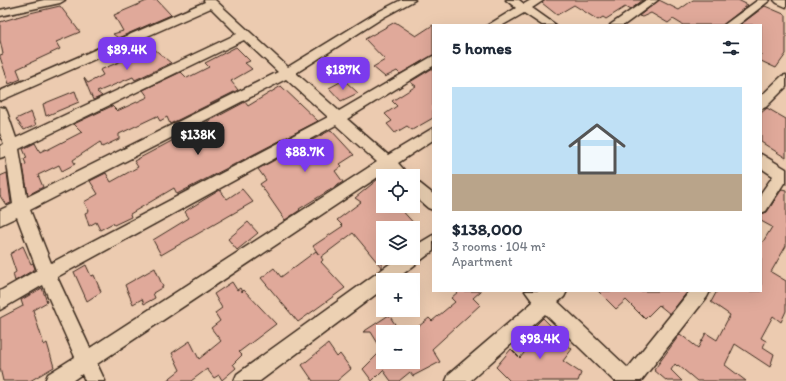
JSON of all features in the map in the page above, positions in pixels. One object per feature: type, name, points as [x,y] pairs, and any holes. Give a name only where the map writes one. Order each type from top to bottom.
[{"type":"main road","points":[[782,0],[786,2]]},
{"type":"street","points":[[0,13],[13,5],[60,0]]},
{"type":"street","points":[[0,218],[287,73],[380,15],[410,0]]},
{"type":"street","points":[[511,0],[548,24]]},
{"type":"street","points":[[496,24],[539,0]]},
{"type":"street","points":[[617,24],[653,0]]},
{"type":"street","points":[[731,24],[765,0]]},
{"type":"street","points":[[0,96],[210,1],[245,35],[393,169]]},
{"type":"street","points":[[6,150],[245,35]]},
{"type":"street","points":[[0,301],[47,274],[338,118],[432,61]]},
{"type":"street","points":[[762,103],[786,79]]},
{"type":"street","points":[[0,112],[6,150],[21,207],[47,274],[85,362],[95,381]]},
{"type":"street","points":[[55,381],[432,135]]},
{"type":"street","points":[[762,161],[784,175],[762,205]]},
{"type":"street","points":[[420,192],[432,202]]},
{"type":"street","points":[[420,251],[432,243]]},
{"type":"street","points":[[244,381],[401,265]]},
{"type":"street","points":[[456,381],[546,295],[628,381],[700,292]]},
{"type":"building","points":[[149,0],[157,0],[171,15],[118,38],[113,34],[123,31],[114,15]]},
{"type":"building","points":[[545,0],[643,0],[630,10],[625,7],[606,19],[603,17],[598,20],[574,5],[557,15],[542,3]]},
{"type":"building","points":[[659,0],[679,10],[693,0],[738,0],[748,5],[724,24],[681,24],[673,19],[668,23],[651,13],[642,17],[639,16]]},
{"type":"building","points":[[60,6],[80,32],[56,42],[60,49],[17,69],[21,79],[9,84],[0,57],[0,55],[3,54],[0,40],[0,22]]},
{"type":"building","points":[[765,6],[786,15],[786,54],[776,68],[762,61],[762,24],[741,24]]},
{"type":"building","points":[[395,22],[416,36],[432,26],[432,56],[400,74],[397,71],[385,77],[373,67],[385,60],[365,39]]},
{"type":"building","points":[[236,47],[250,61],[245,63],[252,69],[231,81],[238,90],[170,124],[167,117],[160,121],[157,116],[119,134],[119,139],[102,147],[100,142],[73,160],[75,164],[62,171],[59,165],[38,175],[43,187],[28,195],[23,165],[26,164],[24,159],[27,158],[23,149],[35,143],[40,152],[46,149],[47,150],[82,132],[74,124],[112,106],[117,111],[148,97],[143,90],[181,72],[187,78],[209,67],[205,63]]},
{"type":"building","points":[[153,48],[171,63],[135,80],[133,77],[97,92],[102,96],[93,100],[84,78],[88,83],[103,75],[100,70]]},
{"type":"building","points":[[432,69],[432,119],[412,130],[407,126],[395,133],[387,124],[392,121],[385,114],[397,106],[392,101],[416,86],[410,82]]},
{"type":"building","points":[[344,80],[358,93],[341,101],[329,88]]},
{"type":"building","points":[[281,86],[318,121],[177,194],[174,188],[130,214],[131,217],[114,225],[113,223],[100,230],[96,222],[89,226],[85,213],[89,211],[84,202],[98,194],[90,181],[106,173],[111,182],[138,167],[134,161],[245,102],[248,106]]},
{"type":"building","points":[[75,91],[79,102],[46,116],[43,104]]},
{"type":"building","points":[[767,108],[786,119],[786,158],[762,143],[762,112]]},
{"type":"building","points":[[31,112],[36,125],[24,130],[16,119]]},
{"type":"building","points":[[331,130],[354,155],[340,164],[342,166],[335,171],[343,182],[299,209],[300,210],[285,220],[260,184],[266,180],[258,169]]},
{"type":"building","points":[[7,173],[11,203],[6,205],[0,196],[0,176]]},
{"type":"building","points":[[376,181],[376,213],[404,213],[412,221],[376,221],[376,261],[353,233],[321,257],[323,260],[321,262],[345,288],[298,322],[261,278],[274,268],[281,277],[316,251],[319,255],[313,246],[343,226],[337,220],[361,202],[355,198]]},
{"type":"building","points":[[242,189],[253,202],[161,255],[153,240],[189,218],[185,212],[187,210],[220,190],[227,199]]},
{"type":"building","points":[[782,189],[786,190],[786,246],[771,272],[786,281],[786,311],[781,322],[773,316],[761,338],[766,341],[763,347],[774,354],[770,367],[735,344],[725,365],[746,381],[697,381],[675,364],[671,370],[682,381],[667,381],[654,370],[680,334],[698,348],[706,333],[717,340],[730,315],[711,302],[716,292],[762,292],[762,243],[772,227],[762,222],[762,214],[767,212]]},
{"type":"building","points":[[248,222],[258,233],[237,250],[228,239]]},
{"type":"building","points":[[23,246],[31,264],[33,263],[35,269],[15,281],[13,274],[16,272],[10,254]]},
{"type":"building","points":[[86,265],[91,276],[94,275],[101,292],[87,301],[74,272]]},
{"type":"building","points":[[155,268],[163,287],[153,293],[155,298],[144,304],[142,299],[133,304],[125,285]]},
{"type":"building","points":[[232,282],[237,290],[240,288],[242,292],[244,290],[276,324],[239,352],[242,355],[233,364],[236,368],[222,380],[219,375],[214,378],[207,369],[191,381],[166,381],[180,370],[172,353],[190,341],[199,359],[221,341],[211,328],[220,321],[215,313],[222,308],[214,294]]},
{"type":"building","points":[[42,288],[47,302],[33,310],[44,345],[47,343],[54,367],[30,381],[3,381],[0,368],[0,318],[23,306],[21,300]]},
{"type":"building","points":[[458,292],[480,292],[473,298],[480,305],[432,349],[440,362],[413,376],[410,372],[399,381],[391,381],[383,370],[372,381],[363,369],[376,356],[376,369],[420,369],[420,325],[429,318],[432,321],[455,302],[451,298]]},
{"type":"building","points":[[599,292],[687,292],[670,314],[659,305],[645,319],[626,300],[616,309]]},
{"type":"building","points":[[386,317],[390,317],[395,325],[376,325],[376,340],[371,332],[363,332]]},
{"type":"building","points":[[543,318],[554,329],[551,332],[572,349],[563,361],[581,373],[578,381],[510,381],[496,367],[511,349],[520,358],[539,334],[533,328]]},
{"type":"building","points":[[328,344],[337,357],[340,354],[351,369],[337,381],[313,381],[302,365]]}]
